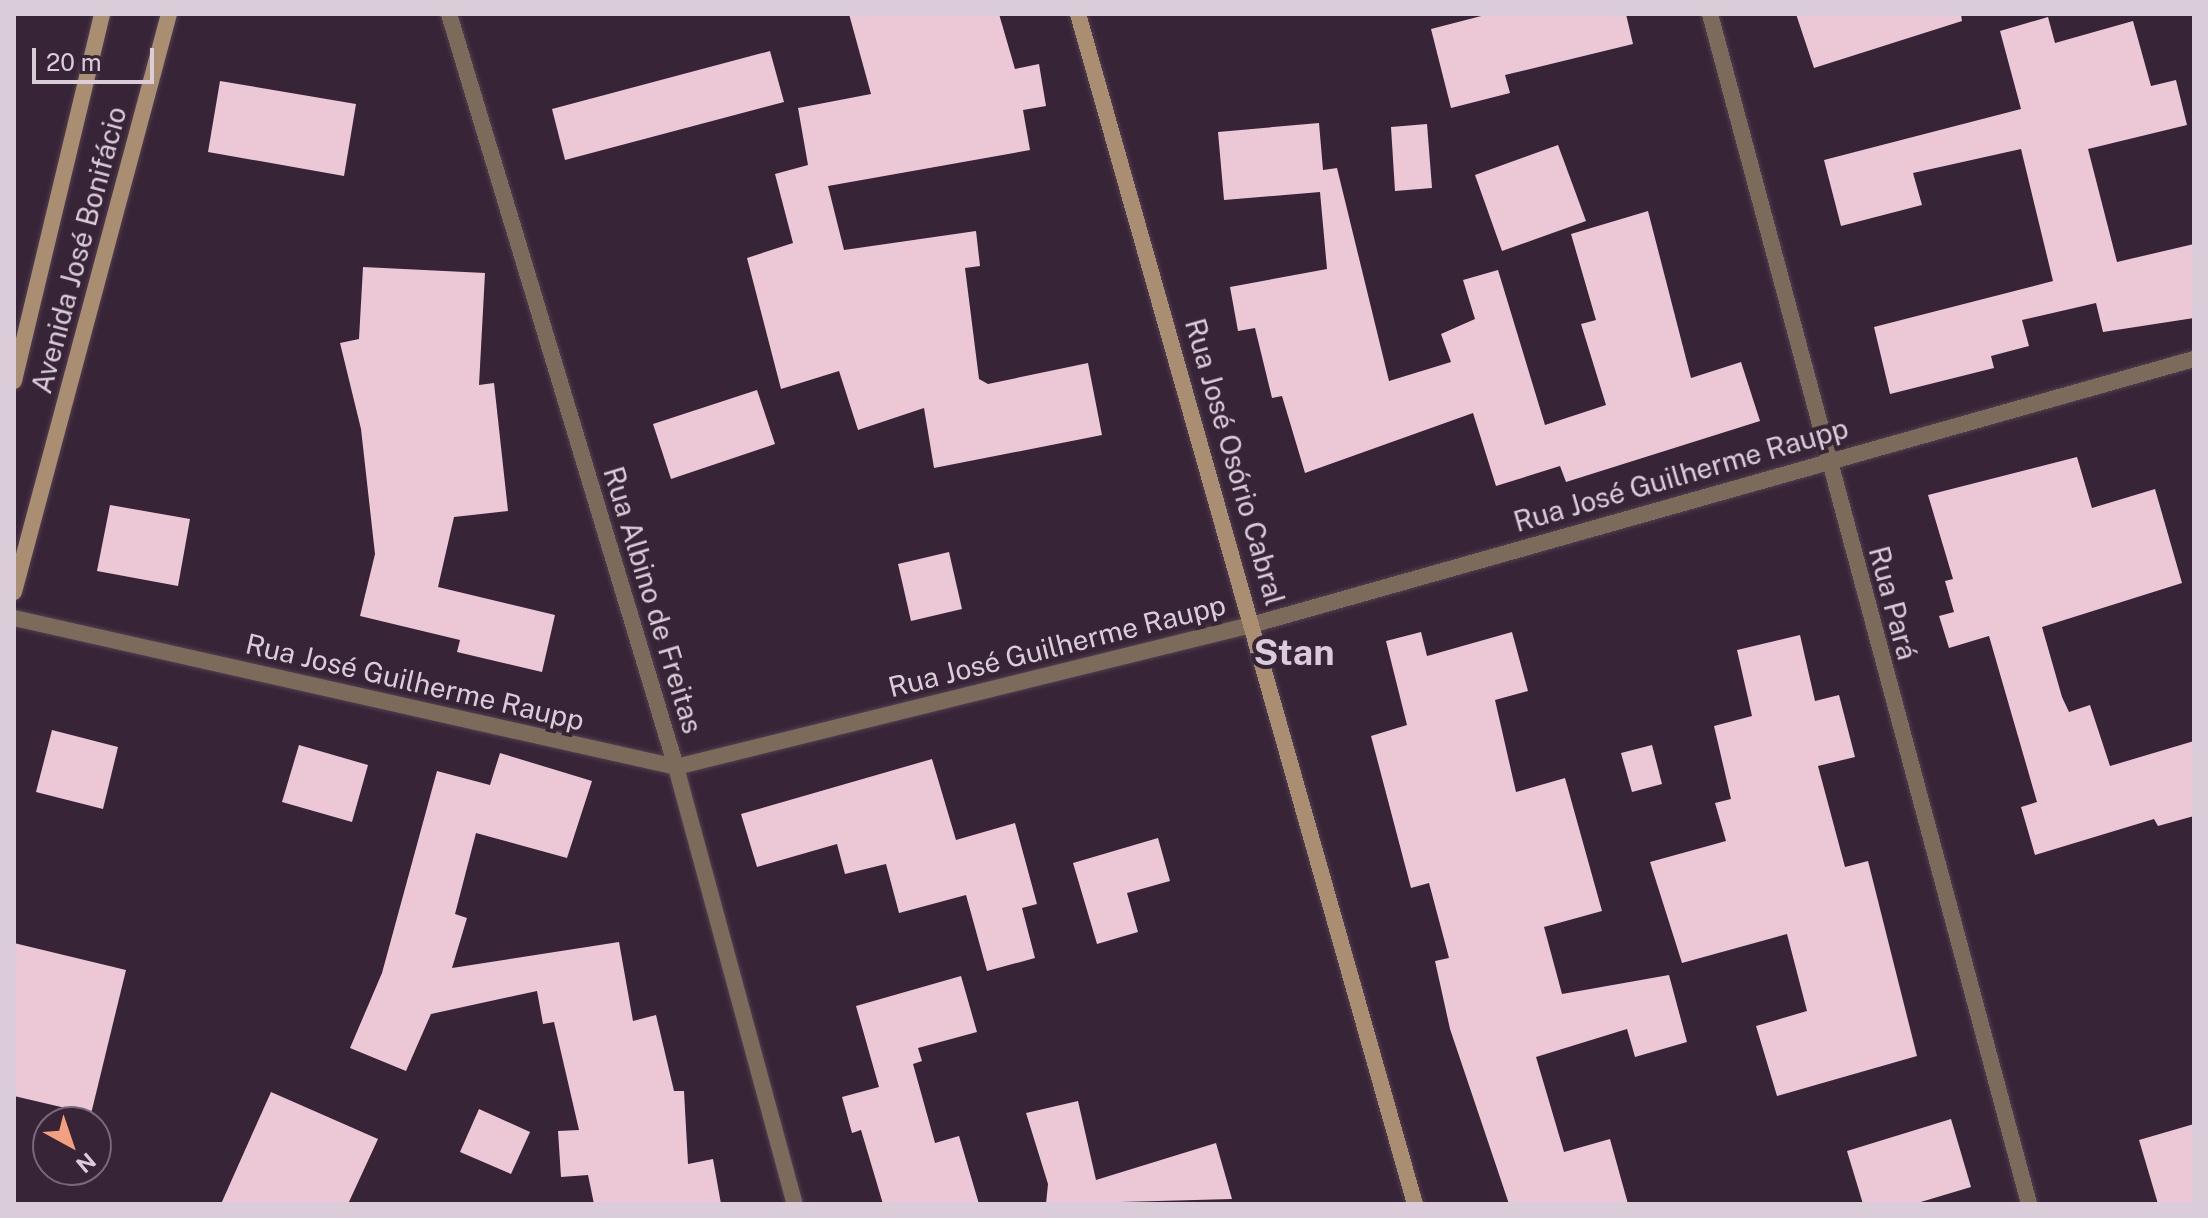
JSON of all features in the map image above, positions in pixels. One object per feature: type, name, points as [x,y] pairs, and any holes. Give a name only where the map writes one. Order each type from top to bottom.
[{"type":"street","name":"Avenida José Bonifácio","points":[[14,381],[102,14]]},
{"type":"street","name":"Avenida José Bonifácio","points":[[14,592],[169,14]]},
{"type":"street","name":"Rua Albino de Freitas","points":[[449,14],[676,767],[795,1204]]},
{"type":"street","name":"Rua José Osório Cabral","points":[[1078,14],[1255,624],[1415,1204]]},
{"type":"street","name":"Rua Pará","points":[[1710,14],[2029,1204]]},
{"type":"street","name":"Rua José Guilherme Raupp","points":[[14,618],[676,767],[1255,624],[1827,459],[2194,359]]},
{"type":"building","points":[[849,14],[999,14],[1015,69],[1039,64],[1046,106],[1023,110],[1030,150],[828,186],[844,250],[976,231],[980,266],[965,268],[979,379],[988,384],[1088,363],[1102,435],[934,468],[924,408],[858,430],[839,371],[781,389],[747,258],[793,243],[775,174],[808,165],[798,108],[871,94]]},
{"type":"building","points":[[1489,14],[1626,14],[1633,44],[1505,75],[1510,93],[1451,108],[1431,29]]},
{"type":"building","points":[[1796,14],[1961,14],[1962,21],[1814,68]]},
{"type":"building","points":[[2048,17],[2055,43],[2133,21],[2151,86],[2176,80],[2187,125],[2088,149],[2117,262],[2194,244],[2194,318],[2103,332],[2096,303],[2022,320],[2029,346],[1991,356],[1994,368],[1890,394],[1874,327],[2053,281],[2021,149],[1913,173],[1922,205],[1841,226],[1824,160],[2021,109],[2000,31]]},
{"type":"building","points":[[770,51],[784,102],[565,160],[552,109]]},
{"type":"building","points":[[220,81],[356,104],[344,176],[208,152]]},
{"type":"building","points":[[1319,123],[1323,170],[1337,168],[1389,381],[1451,362],[1441,334],[1475,319],[1463,280],[1498,270],[1545,425],[1606,405],[1581,324],[1596,320],[1571,234],[1648,211],[1691,378],[1741,362],[1760,421],[1566,482],[1560,466],[1496,486],[1473,413],[1305,473],[1282,396],[1272,398],[1255,328],[1238,331],[1230,287],[1327,269],[1320,192],[1224,200],[1218,132]]},
{"type":"building","points":[[1427,124],[1432,188],[1395,191],[1391,127]]},
{"type":"building","points":[[1558,145],[1586,221],[1502,251],[1475,175]]},
{"type":"building","points":[[363,267],[485,273],[479,385],[494,383],[508,511],[454,517],[438,587],[555,615],[542,672],[457,652],[460,640],[360,616],[375,554],[361,429],[340,343],[359,339]]},
{"type":"building","points":[[757,390],[775,444],[671,479],[653,424]]},
{"type":"building","points":[[2077,457],[2092,508],[2155,489],[2182,583],[2042,627],[2062,697],[2069,712],[2090,705],[2110,766],[2194,741],[2194,816],[2158,826],[2154,819],[2035,855],[2021,807],[2037,802],[1989,636],[1949,648],[1939,616],[1954,612],[1945,581],[1953,579],[1928,495]]},
{"type":"building","points":[[110,505],[190,519],[178,586],[97,571]]},
{"type":"building","points":[[949,552],[962,609],[911,621],[898,564]]},
{"type":"building","points":[[1421,632],[1427,656],[1512,632],[1528,691],[1495,700],[1516,792],[1565,778],[1602,911],[1544,927],[1562,994],[1669,975],[1687,1042],[1635,1057],[1627,1029],[1536,1057],[1564,1152],[1610,1139],[1628,1204],[1509,1204],[1450,1029],[1435,961],[1449,958],[1429,883],[1411,888],[1371,736],[1407,725],[1386,641]]},
{"type":"building","points":[[1800,635],[1815,701],[1839,695],[1855,757],[1818,766],[1845,867],[1868,861],[1917,1056],[1777,1096],[1756,1026],[1807,1011],[1787,934],[1682,963],[1650,862],[1726,841],[1715,803],[1731,799],[1714,726],[1752,716],[1737,650]]},
{"type":"building","points":[[52,730],[118,747],[103,809],[36,792]]},
{"type":"building","points":[[299,745],[368,765],[352,822],[282,802]]},
{"type":"building","points":[[1652,745],[1662,784],[1632,792],[1621,753]]},
{"type":"building","points":[[500,753],[592,781],[567,858],[476,833],[455,914],[467,918],[452,968],[619,942],[633,1021],[656,1015],[674,1091],[684,1091],[688,1164],[713,1159],[721,1204],[594,1204],[588,1175],[561,1177],[558,1131],[579,1130],[554,1022],[543,1024],[537,991],[431,1014],[406,1071],[350,1048],[382,973],[437,771],[490,785]]},
{"type":"building","points":[[932,759],[956,840],[1015,823],[1037,904],[1022,908],[1035,958],[987,971],[966,895],[899,913],[886,864],[845,874],[837,844],[757,867],[741,814]]},
{"type":"building","points":[[1158,838],[1170,881],[1127,893],[1138,932],[1097,944],[1073,863]]},
{"type":"building","points":[[14,943],[126,970],[93,1106],[57,1106],[14,1096]]},
{"type":"building","points":[[961,976],[977,1032],[918,1048],[922,1061],[913,1064],[935,1143],[959,1136],[979,1204],[883,1204],[861,1130],[852,1133],[842,1097],[879,1087],[856,1006]]},
{"type":"building","points":[[271,1092],[378,1139],[348,1204],[221,1204]]},
{"type":"building","points":[[1078,1101],[1096,1180],[1216,1143],[1232,1199],[1046,1204],[1048,1184],[1026,1113]]},
{"type":"building","points":[[479,1109],[530,1132],[511,1174],[460,1152]]},
{"type":"building","points":[[1951,1119],[1971,1187],[1914,1204],[1863,1204],[1847,1151]]},
{"type":"building","points":[[2194,1124],[2194,1204],[2158,1204],[2139,1140]]},
{"type":"district","name":"Stan","points":[[1294,653]]}]
